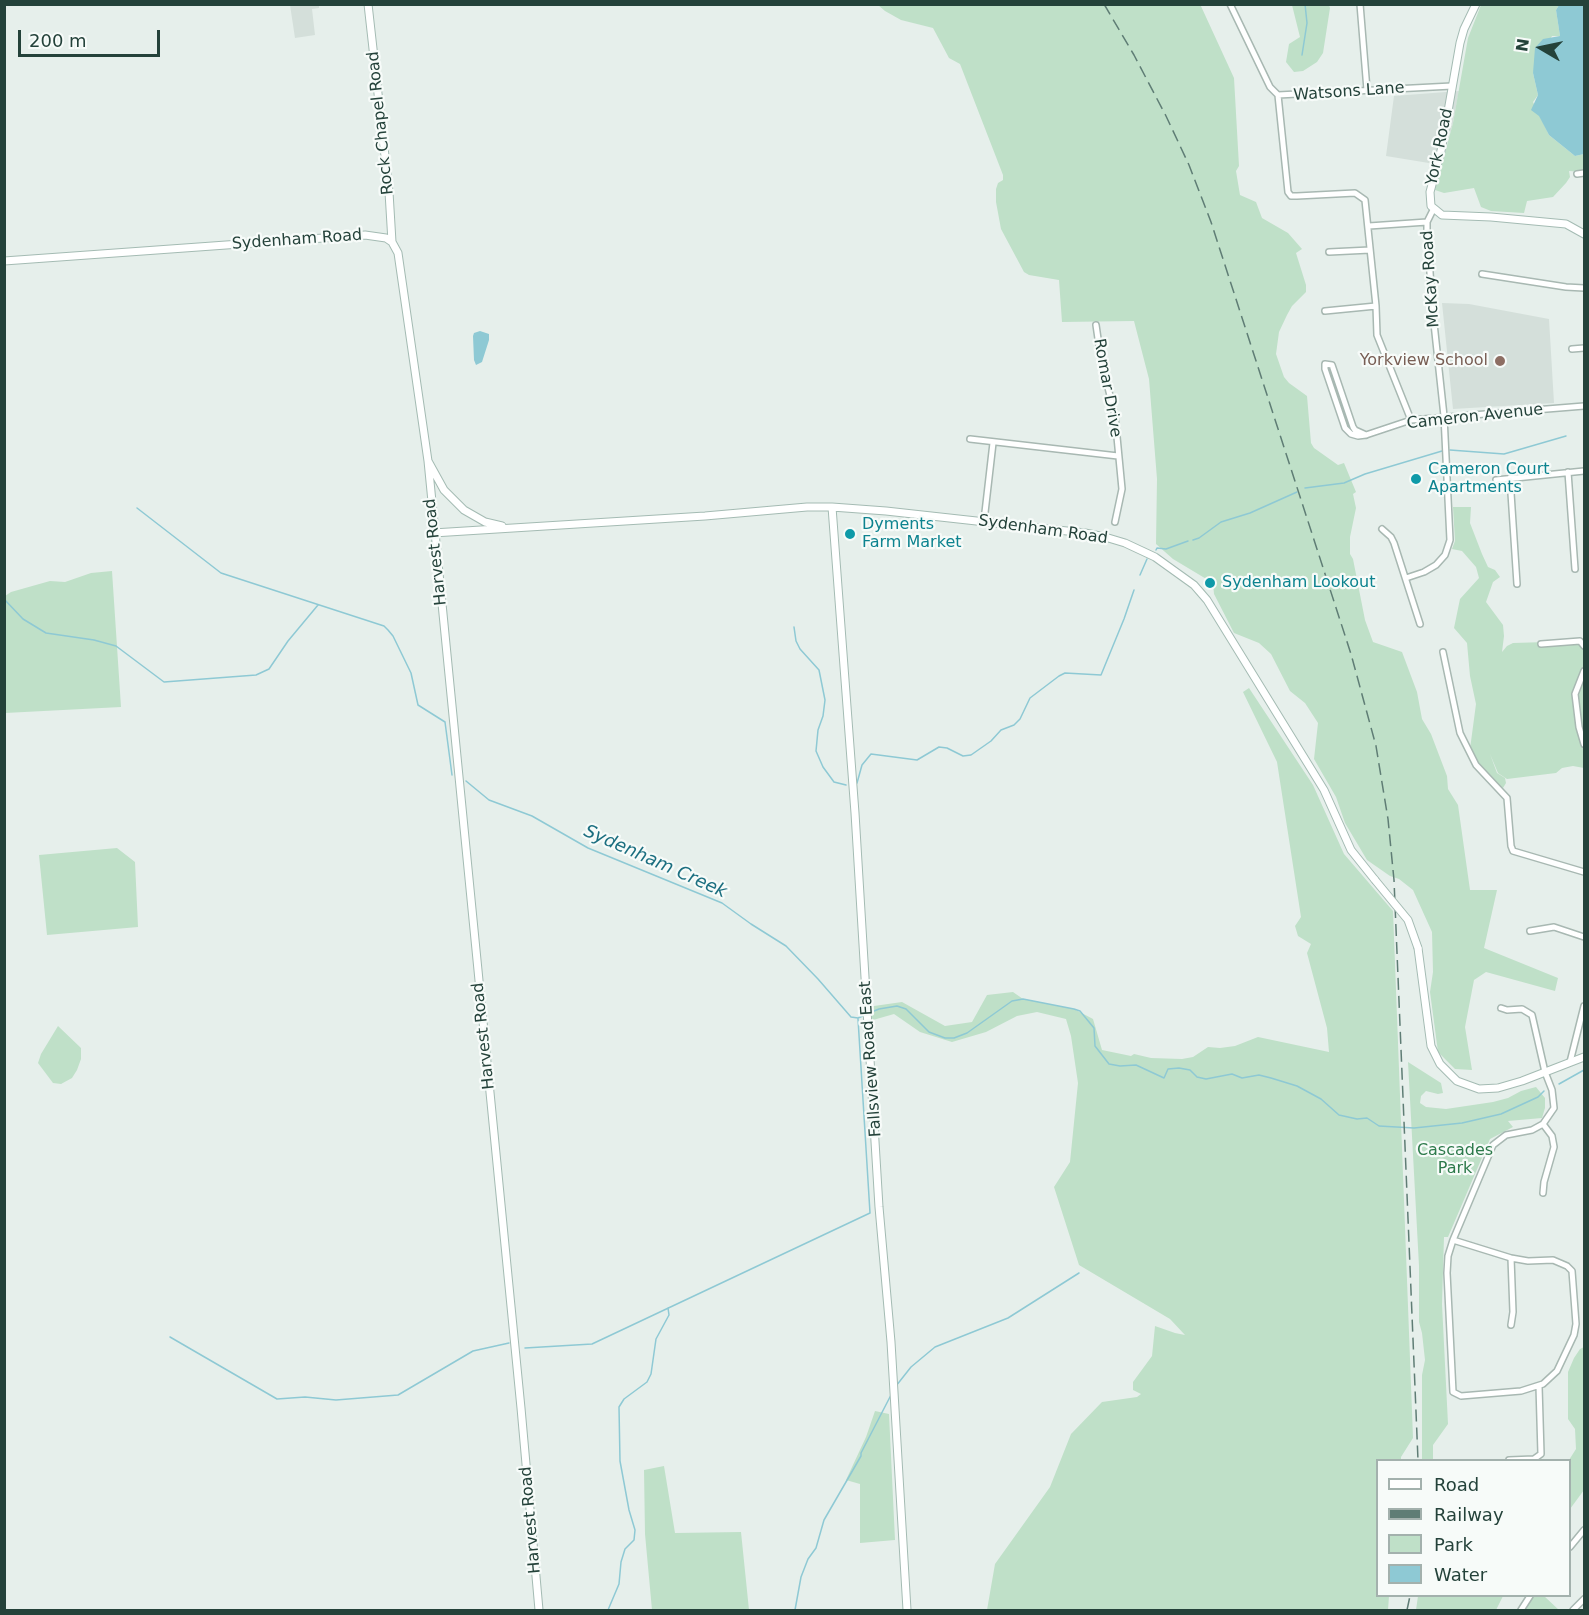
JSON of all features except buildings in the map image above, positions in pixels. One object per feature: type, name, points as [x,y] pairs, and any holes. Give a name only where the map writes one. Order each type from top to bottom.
[{"type":"street","name":"Rock Chapel Road","points":[[368,4],[390,202],[392,242]]},
{"type":"street","name":"Watsons Lane","points":[[1230,4],[1264,77],[1278,95],[1452,86]]},
{"type":"street","points":[[1360,4],[1367,90]]},
{"type":"street","name":"York Road","points":[[1476,4],[1460,43],[1441,151],[1430,192],[1430,202],[1434,210],[1442,215],[1566,224],[1584,234]]},
{"type":"street","points":[[1278,95],[1288,192],[1292,196],[1355,193],[1365,200],[1377,335],[1411,420]]},
{"type":"street","points":[[1577,174],[1584,173]]},
{"type":"street","name":"McKay Road","points":[[1406,578],[1436,565],[1445,555],[1450,540],[1444,416],[1433,314],[1427,222],[1434,210]]},
{"type":"street","points":[[1369,226],[1427,222]]},
{"type":"street","name":"Sydenham Road","points":[[4,261],[365,235],[378,235],[392,242],[398,253],[400,265],[428,461],[444,490],[464,510],[485,522],[517,528]]},
{"type":"street","points":[[1329,252],[1370,250]]},
{"type":"street","points":[[1482,274],[1584,288]]},
{"type":"street","points":[[1325,310],[1376,306]]},
{"type":"street","name":"Romar Drive","points":[[1096,325],[1101,359],[1115,416],[1122,489],[1115,522]]},
{"type":"street","points":[[1572,349],[1584,348]]},
{"type":"street","points":[[1325,364],[1332,365],[1353,427],[1366,435],[1351,434],[1345,428],[1325,364]]},
{"type":"street","name":"Cameron Avenue","points":[[1366,435],[1411,420],[1584,406]]},
{"type":"street","points":[[970,440],[1118,456]]},
{"type":"street","points":[[984,522],[993,443]]},
{"type":"street","name":"Harvest Road","points":[[428,461],[433,533],[521,1408],[539,1611]]},
{"type":"street","points":[[1496,480],[1584,471]]},
{"type":"street","points":[[1568,472],[1575,569]]},
{"type":"street","points":[[1510,478],[1517,584]]},
{"type":"street","name":"Sydenham Road","points":[[433,533],[807,507],[853,507],[1106,537],[1142,550],[1194,585],[1207,600],[1324,790],[1351,850],[1408,920],[1418,948],[1431,1046],[1440,1064],[1457,1081],[1479,1089],[1492,1089],[1522,1081],[1584,1057]]},
{"type":"street","name":"Fallsview Road East","points":[[832,507],[855,813],[879,1206],[891,1342],[907,1611]]},
{"type":"street","points":[[1382,529],[1391,537],[1420,624]]},
{"type":"street","points":[[1541,644],[1580,642],[1584,646]]},
{"type":"street","points":[[1443,652],[1460,733],[1476,765],[1507,798],[1513,851],[1584,872]]},
{"type":"street","points":[[1584,670],[1575,694],[1576,710],[1584,744]]},
{"type":"street","points":[[1530,931],[1554,927],[1584,937]]},
{"type":"street","points":[[1570,1062],[1584,1006]]},
{"type":"street","points":[[1453,1240],[1511,1258],[1528,1261],[1552,1260],[1572,1271],[1576,1324],[1574,1335],[1557,1371],[1539,1386],[1521,1391],[1461,1396],[1453,1392],[1447,1273],[1448,1256],[1453,1240],[1491,1150],[1497,1141],[1506,1135],[1532,1130],[1543,1124],[1551,1115],[1554,1103],[1532,1015],[1522,1009],[1501,1008]]},
{"type":"street","points":[[1543,1124],[1552,1136],[1554,1147],[1543,1193]]},
{"type":"street","points":[[1511,1258],[1513,1312],[1511,1325]]},
{"type":"street","points":[[1534,1459],[1541,1454],[1539,1386]]},
{"type":"street","points":[[1571,1545],[1583,1533]]},
{"type":"street","points":[[1521,1610],[1529,1597]]},
{"type":"street","points":[[1573,1611],[1584,1599]]},
{"type":"shaded area","points":[[290,5],[319,5],[319,8],[312,9],[315,35],[295,38]]},
{"type":"shaded area","points":[[1459,91],[1441,165],[1386,156],[1394,96]]},
{"type":"shaded area","name":"Yorkview School","points":[[1442,303],[1469,304],[1549,319],[1554,403],[1453,409]]},
{"type":"green space","points":[[1200,4],[1234,78],[1239,166],[1236,171],[1240,195],[1256,202],[1262,218],[1288,233],[1302,249],[1296,253],[1306,292],[1292,306],[1287,315],[1279,332],[1276,354],[1284,377],[1307,396],[1311,443],[1314,448],[1338,465],[1344,463],[1356,492],[1353,494],[1356,508],[1350,537],[1350,554],[1353,559],[1365,620],[1373,642],[1402,652],[1417,692],[1422,719],[1431,734],[1447,776],[1448,789],[1458,805],[1470,890],[1497,890],[1484,948],[1558,978],[1555,991],[1486,972],[1474,980],[1465,1027],[1472,1070],[1455,1069],[1438,1052],[1430,992],[1433,972],[1432,932],[1413,890],[1367,860],[1345,823],[1336,797],[1314,759],[1318,723],[1305,703],[1290,691],[1271,654],[1259,643],[1234,633],[1214,594],[1213,583],[1173,559],[1156,544],[1157,479],[1149,379],[1134,321],[1062,322],[1059,280],[1029,275],[1024,272],[1001,229],[996,189],[998,183],[1003,180],[1003,175],[960,64],[949,58],[933,28],[901,20],[878,5]]},
{"type":"green space","points":[[1292,5],[1329,5],[1330,8],[1323,53],[1317,62],[1303,71],[1294,72],[1286,62],[1289,44],[1300,37]]},
{"type":"green space","points":[[1481,5],[1559,5],[1556,10],[1560,36],[1552,36],[1533,73],[1538,95],[1533,102],[1549,135],[1575,156],[1584,154],[1584,172],[1569,171],[1570,177],[1553,197],[1527,201],[1524,213],[1491,211],[1481,207],[1474,188],[1444,193],[1435,190],[1453,123],[1468,38]]},
{"type":"green space","points":[[1453,507],[1471,507],[1470,523],[1482,554],[1488,567],[1495,570],[1500,577],[1493,582],[1486,602],[1503,625],[1502,652],[1513,643],[1580,641],[1584,645],[1584,768],[1573,766],[1562,768],[1556,773],[1507,779],[1498,773],[1490,754],[1497,773],[1505,778],[1506,783],[1503,788],[1487,775],[1470,749],[1476,704],[1470,676],[1467,643],[1454,628],[1460,599],[1479,578],[1476,567],[1462,551],[1452,549],[1455,541]]},
{"type":"green space","points":[[112,571],[121,707],[5,713],[5,596],[11,592],[50,581],[65,582],[91,573]]},
{"type":"green space","points":[[1249,688],[1313,785],[1344,854],[1393,911],[1413,1438],[1401,1459],[1376,1459],[1376,1597],[1389,1597],[1388,1610],[987,1610],[995,1564],[1050,1487],[1071,1434],[1102,1402],[1137,1397],[1141,1394],[1133,1390],[1133,1382],[1152,1356],[1155,1326],[1185,1335],[1170,1319],[1079,1265],[1054,1187],[1070,1162],[1078,1083],[1066,1019],[1037,1012],[1017,1016],[986,1032],[952,1042],[920,1032],[894,1014],[873,1020],[867,1007],[902,1002],[945,1026],[972,1022],[987,995],[1013,992],[1023,999],[1074,1009],[1093,1019],[1102,1050],[1131,1056],[1134,1054],[1151,1058],[1182,1059],[1193,1057],[1208,1047],[1235,1046],[1258,1037],[1329,1052],[1327,1028],[1307,953],[1311,944],[1298,936],[1295,926],[1301,917],[1277,762],[1243,692]]},
{"type":"green space","points":[[117,848],[135,862],[138,927],[47,935],[39,855]]},
{"type":"green space","points":[[58,1026],[81,1048],[81,1059],[77,1070],[72,1078],[61,1084],[53,1083],[38,1063]]},
{"type":"green space","name":"Cascades Park","points":[[1408,1062],[1441,1083],[1443,1093],[1426,1091],[1421,1096],[1420,1103],[1426,1107],[1446,1109],[1493,1102],[1536,1087],[1545,1098],[1542,1118],[1508,1121],[1513,1127],[1490,1139],[1448,1237],[1444,1237],[1442,1304],[1448,1424],[1433,1445],[1433,1459],[1422,1459],[1422,1375],[1425,1360],[1419,1322],[1419,1266]]},
{"type":"green space","points":[[1584,1347],[1584,1490],[1571,1508],[1570,1459],[1576,1449],[1575,1429],[1568,1419],[1568,1372],[1580,1349]]},
{"type":"green space","points":[[875,1411],[889,1414],[895,1540],[860,1543],[860,1484],[846,1480]]},
{"type":"green space","points":[[664,1466],[675,1533],[741,1532],[749,1610],[652,1610],[645,1534],[644,1470]]},
{"type":"green space","points":[[1418,1597],[1502,1597],[1496,1610],[1416,1610]]},
{"type":"green space","points":[[1533,1597],[1545,1597],[1559,1610],[1525,1610]]},
{"type":"water","points":[[1559,5],[1584,5],[1584,154],[1575,156],[1549,135],[1539,116],[1531,110],[1538,95],[1533,73],[1535,48],[1543,39],[1560,36],[1556,10]]},
{"type":"water","points":[[480,331],[489,334],[489,340],[482,362],[476,365],[473,336],[474,333]]},
{"type":"waterway","points":[[1302,55],[1307,23],[1305,4]]},
{"type":"waterway","points":[[1450,450],[1504,454],[1566,436]]},
{"type":"waterway","points":[[1305,488],[1344,483],[1365,474],[1442,451]]},
{"type":"waterway","points":[[1193,540],[1221,522],[1250,513],[1297,492]]},
{"type":"waterway","name":"Sydenham Creek","points":[[137,508],[221,573],[384,626],[393,636],[411,673],[418,705],[445,722],[452,775]]},
{"type":"waterway","points":[[1156,550],[1188,541]]},
{"type":"waterway","points":[[1140,575],[1147,559]]},
{"type":"waterway","points":[[857,783],[862,765],[871,754],[917,760],[939,747],[947,748],[963,756],[971,755],[991,741],[1001,730],[1014,725],[1020,719],[1030,698],[1059,676],[1065,673],[1101,675],[1134,590]]},
{"type":"waterway","points":[[4,599],[23,619],[46,633],[94,640],[116,646],[164,682],[256,675],[269,669],[288,641],[318,605]]},
{"type":"waterway","points":[[794,627],[800,649],[819,670],[825,700],[816,751],[823,767],[834,782],[846,785]]},
{"type":"waterway","name":"Sydenham Creek","points":[[466,781],[489,800],[532,816],[588,848],[722,903],[786,946],[851,1017],[858,1018],[865,1015]]},
{"type":"waterway","name":"Sydenham Creek","points":[[869,1013],[897,1006],[906,1009],[929,1032],[945,1038],[954,1038],[967,1033],[1012,1001],[1023,999],[1074,1009],[1080,1011],[1094,1028],[1095,1046],[1109,1064],[1136,1065],[1164,1078],[1168,1069],[1179,1068],[1190,1070],[1197,1077],[1206,1079],[1232,1074],[1242,1078],[1259,1075],[1297,1086],[1321,1099],[1339,1115],[1357,1119],[1367,1118],[1379,1126],[1414,1128],[1462,1123],[1501,1114],[1538,1097],[1544,1091]]},
{"type":"waterway","points":[[525,1348],[592,1344],[870,1213],[858,1019]]},
{"type":"waterway","name":"Sydenham Creek","points":[[1559,1084],[1584,1070]]},
{"type":"waterway","points":[[896,1386],[911,1367],[935,1347],[1008,1318],[1079,1273]]},
{"type":"waterway","points":[[608,1610],[619,1584],[625,1549],[634,1540],[635,1530],[620,1461],[619,1407],[624,1399],[647,1382],[651,1374],[656,1339],[669,1315],[668,1308]]},
{"type":"waterway","points":[[170,1337],[277,1399],[305,1397],[336,1400],[398,1395],[473,1351],[509,1343]]},
{"type":"waterway","points":[[795,1610],[801,1577],[808,1559],[816,1548],[824,1520],[861,1456],[891,1395]]},
{"type":"railway","points":[[1104,4],[1166,116],[1189,165],[1211,222],[1351,654],[1376,746],[1388,819],[1394,880],[1418,1459]]},
{"type":"railway","points":[[1407,1610],[1410,1597]]},
{"type":"place","name":"Yorkview School","points":[[1500,361]]},
{"type":"place","name":"Cameron Court Apartments","points":[[1416,479]]},
{"type":"place","name":"Dyments Farm Market","points":[[850,534]]},
{"type":"place","name":"Sydenham Lookout","points":[[1210,583]]}]
